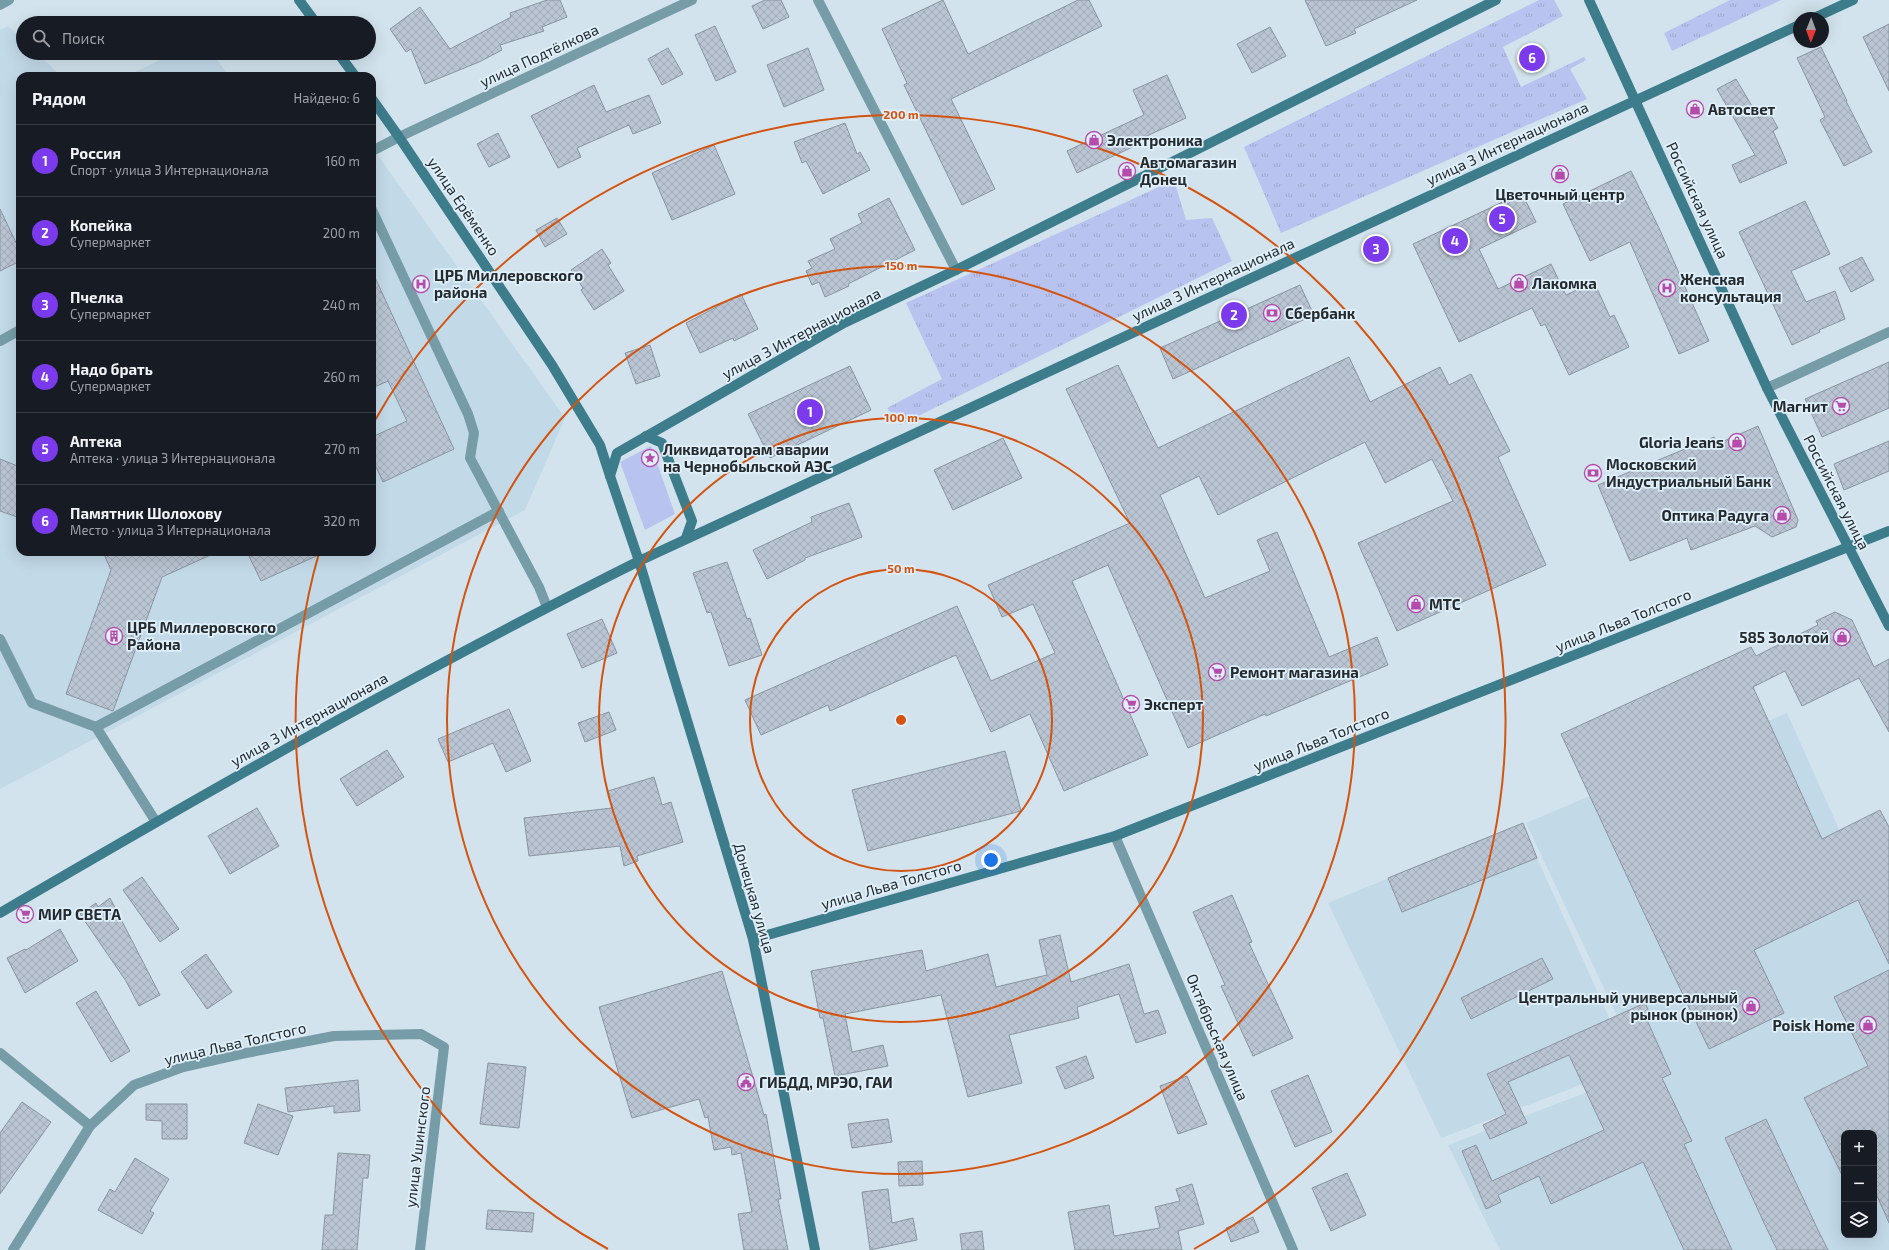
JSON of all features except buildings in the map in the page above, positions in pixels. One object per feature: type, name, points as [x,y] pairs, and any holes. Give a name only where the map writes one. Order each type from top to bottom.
[{"type":"main road","points":[[299,0],[311,16]]},
{"type":"main road","name":"улица 3 Интернационала","points":[[617,453],[844,323],[956,270],[1496,0]]},
{"type":"main road","name":"Российская улица","points":[[1589,0],[1767,388],[1889,626]]},
{"type":"main road","points":[[1827,12],[1852,0]]},
{"type":"main road","name":"улица 3 Интернационала","points":[[0,913],[339,718],[548,607],[639,561],[1793,28]]},
{"type":"main road","points":[[343,60],[352,72]]},
{"type":"main road","name":"улица Ерёменко","points":[[376,105],[399,137],[552,365],[600,445],[610,476]]},
{"type":"main road","points":[[646,436],[662,443],[692,521],[686,538]]},
{"type":"main road","points":[[600,445],[617,453],[610,476],[639,561]]},
{"type":"main road","name":"улица Льва Толстого","points":[[753,939],[1115,836],[1889,530]]},
{"type":"main road","name":"Донецкая улица","points":[[639,561],[753,939],[815,1250]]},
{"type":"street","points":[[0,5],[9,0]]},
{"type":"street","name":"улица Подтёлкова","points":[[376,149],[692,0]]},
{"type":"street","points":[[818,0],[956,270]]},
{"type":"street","points":[[376,218],[468,414],[474,433],[470,458],[548,607]]},
{"type":"street","points":[[0,340],[16,332]]},
{"type":"street","points":[[1767,388],[1889,332]]},
{"type":"street","points":[[96,727],[499,512]]},
{"type":"street","points":[[0,639],[32,703],[96,727],[156,822]]},
{"type":"street","name":"Октябрьская улица","points":[[1115,836],[1293,1250]]},
{"type":"street","name":"улица Льва Толстого","points":[[13,1250],[90,1126],[134,1085],[183,1067],[334,1036],[420,1034],[444,1047]]},
{"type":"street","name":"улица Ушинского","points":[[420,1250],[444,1047]]},
{"type":"street","points":[[0,1053],[90,1126]]},
{"type":"shaded area","name":"ЦРБ Миллеровского района","points":[[8,26],[16,33],[16,60],[44,60],[57,72],[16,72],[16,556],[376,556],[376,153],[565,418],[525,510],[0,789],[0,30]]},
{"type":"shaded area","points":[[160,60],[217,60],[226,72],[135,72]]},
{"type":"shaded area","name":"Центральный универсальный рынок (рынок)","points":[[1787,713],[1889,941],[1889,1250],[1500,1250],[1448,1145],[1643,1071],[1526,823]]},
{"type":"shaded area","points":[[1523,823],[1537,858],[1631,1066],[1441,1138],[1328,903]]},
{"type":"green space","points":[[1539,0],[1554,0],[1563,16],[1503,47],[1521,87],[1584,57],[1586,60],[1570,69],[1587,99],[1281,233],[1244,147]]},
{"type":"green space","points":[[1730,0],[1781,0],[1672,51],[1664,33]]},
{"type":"green space","points":[[1174,180],[1186,220],[1212,218],[1232,261],[900,425],[887,408],[942,379],[906,303]]},
{"type":"green space","points":[[651,446],[675,514],[645,530],[620,462]]},
{"type":"place","name":"Памятник Шолохову","points":[[1532,58]]},
{"type":"place","name":"Автосвет","points":[[1695,109]]},
{"type":"place","name":"Электроника","points":[[1094,140]]},
{"type":"place","name":"Автомагазин Донец","points":[[1127,171]]},
{"type":"place","name":"Цветочный центр","points":[[1560,174]]},
{"type":"place","name":"Аптека","points":[[1502,219]]},
{"type":"place","name":"Надо брать","points":[[1455,241]]},
{"type":"place","name":"Пчелка","points":[[1376,249]]},
{"type":"place","name":"Лакомка","points":[[1519,283]]},
{"type":"place","name":"ЦРБ Миллеровского района","points":[[421,284]]},
{"type":"place","name":"Женская консультация","points":[[1667,288]]},
{"type":"place","name":"Сбербанк","points":[[1272,313]]},
{"type":"place","name":"Копейка","points":[[1234,315]]},
{"type":"place","name":"Магнит","points":[[1841,406]]},
{"type":"place","name":"Россия","points":[[810,412]]},
{"type":"place","name":"Gloria Jeans","points":[[1737,442]]},
{"type":"place","name":"Ликвидаторам аварии на Чернобыльской АЭС","points":[[650,458]]},
{"type":"place","name":"Московский Индустриальный Банк","points":[[1593,473]]},
{"type":"place","name":"Оптика Радуга","points":[[1782,515]]},
{"type":"place","name":"МТС","points":[[1416,604]]},
{"type":"place","name":"ЦРБ Миллеровского Района","points":[[114,636]]},
{"type":"place","name":"585 Золотой","points":[[1842,637]]},
{"type":"place","name":"Ремонт магазина","points":[[1217,672]]},
{"type":"place","name":"Эксперт","points":[[1131,704]]},
{"type":"place","name":"МИР СВЕТА","points":[[25,914]]},
{"type":"place","name":"Центральный универсальный рынок (рынок)","points":[[1751,1006]]},
{"type":"place","name":"Poisk Home","points":[[1868,1025]]},
{"type":"place","name":"ГИБДД, МРЭО, ГАИ","points":[[746,1082]]}]
